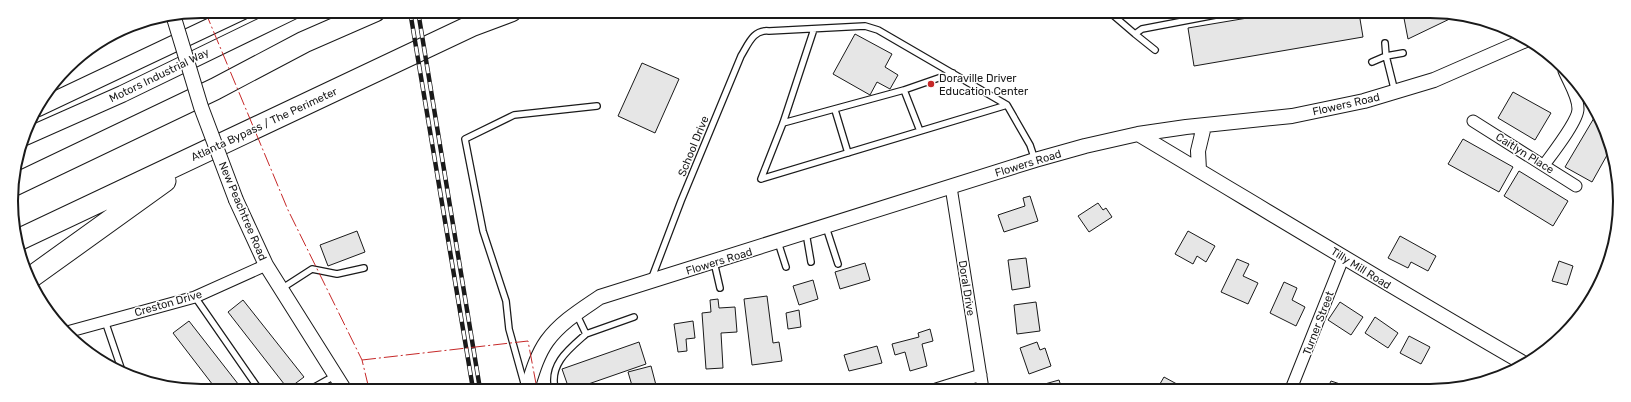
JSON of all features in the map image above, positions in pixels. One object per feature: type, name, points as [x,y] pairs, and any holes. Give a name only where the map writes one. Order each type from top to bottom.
[{"type":"highway","points":[[19,183],[215,89],[304,42],[359,18]]},
{"type":"highway","name":"Atlanta Bypass / The Perimeter","points":[[22,238],[471,26],[492,18]]},
{"type":"highway","points":[[34,275],[208,151]]},
{"type":"main road","name":"Motors Industrial Way","points":[[46,104],[228,18]]},
{"type":"main road","name":"Motors Industrial Way","points":[[31,134],[122,94],[279,18]]},
{"type":"street","name":"New Peachtree Road","points":[[175,20],[201,107],[236,200],[266,265],[341,384]]},
{"type":"street","name":"Flowers Road","points":[[528,384],[547,341],[575,313],[600,297],[1035,160],[1085,146],[1138,134],[1292,116],[1364,102],[1434,80],[1521,42]]},
{"type":"street","points":[[1544,165],[1572,125],[1578,111],[1577,101],[1568,80]]},
{"type":"street","name":"Caitlyn Place","points":[[1473,121],[1576,186]]},
{"type":"street","points":[[1199,170],[1198,151],[1204,126]]},
{"type":"street","name":"Tilly Mill Road","points":[[1138,134],[1344,256],[1409,298],[1519,361]]},
{"type":"street","name":"Doral Drive","points":[[951,187],[982,384]]},
{"type":"street","name":"Turner Street","points":[[1293,384],[1344,256]]},
{"type":"street","name":"Creston Drive","points":[[72,330],[195,297],[266,265]]},
{"type":"street","points":[[952,384],[980,375]]},
{"type":"lane","points":[[1116,18],[1155,50]]},
{"type":"lane","points":[[1135,34],[1142,29],[1200,18]]},
{"type":"lane","points":[[1007,105],[761,179],[783,123],[814,29],[865,26],[888,35],[1007,105],[1030,145],[1035,160]]},
{"type":"lane","name":"School Drive","points":[[650,282],[741,56],[754,35],[762,30],[814,29]]},
{"type":"lane","points":[[1385,43],[1386,56],[1396,93]]},
{"type":"lane","points":[[1372,62],[1386,56],[1403,53]]},
{"type":"lane","points":[[783,123],[904,90],[953,73]]},
{"type":"lane","points":[[904,90],[920,131]]},
{"type":"lane","points":[[525,384],[509,330],[506,301],[483,232],[465,138],[514,115],[597,106]]},
{"type":"lane","points":[[835,110],[848,153]]},
{"type":"lane","points":[[826,226],[838,264]]},
{"type":"lane","points":[[806,233],[811,262]]},
{"type":"lane","points":[[778,242],[786,267]]},
{"type":"lane","points":[[714,262],[720,288]]},
{"type":"lane","points":[[281,290],[312,269],[337,274],[364,268]]},
{"type":"lane","points":[[195,297],[255,384]]},
{"type":"lane","points":[[575,313],[586,334]]},
{"type":"lane","points":[[554,384],[556,365],[567,351],[586,334],[634,317]]},
{"type":"lane","points":[[105,321],[120,365]]},
{"type":"lane","points":[[320,384],[336,375]]},
{"type":"building","points":[[1247,18],[1360,18],[1363,37],[1194,66],[1188,28]]},
{"type":"building","points":[[1404,18],[1449,19],[1408,39]]},
{"type":"building","points":[[855,34],[892,54],[885,67],[898,75],[890,89],[877,82],[870,95],[833,74]]},
{"type":"building","points":[[642,63],[679,79],[655,133],[618,116]]},
{"type":"building","points":[[1513,92],[1551,113],[1535,140],[1498,118]]},
{"type":"building","points":[[1593,119],[1607,155],[1592,182],[1565,167]]},
{"type":"building","points":[[1463,139],[1513,167],[1499,192],[1448,164]]},
{"type":"building","points":[[1519,171],[1568,201],[1553,226],[1504,196]]},
{"type":"building","points":[[1030,196],[1038,221],[1004,232],[998,215],[1025,206],[1023,198]]},
{"type":"building","points":[[1098,203],[1103,210],[1106,208],[1112,217],[1089,232],[1078,216]]},
{"type":"building","points":[[357,231],[365,252],[328,266],[320,245]]},
{"type":"building","points":[[1188,231],[1215,246],[1206,262],[1197,256],[1193,264],[1175,254]]},
{"type":"building","points":[[1400,236],[1436,256],[1428,271],[1411,262],[1408,268],[1388,258]]},
{"type":"building","points":[[1026,258],[1030,287],[1012,290],[1008,260]]},
{"type":"building","points":[[1237,259],[1249,264],[1243,276],[1258,283],[1248,304],[1221,292]]},
{"type":"building","points":[[1559,261],[1573,266],[1567,285],[1552,281]]},
{"type":"building","points":[[865,263],[870,280],[840,289],[835,272]]},
{"type":"building","points":[[813,280],[818,299],[799,305],[793,286]]},
{"type":"building","points":[[1284,282],[1297,288],[1292,300],[1305,307],[1296,326],[1270,313]]},
{"type":"building","points":[[767,296],[773,343],[779,342],[782,361],[752,365],[744,299]]},
{"type":"building","points":[[718,299],[719,308],[735,307],[737,332],[721,333],[723,368],[706,369],[702,313],[711,312],[710,300]]},
{"type":"building","points":[[243,300],[304,377],[295,384],[284,384],[228,312]]},
{"type":"building","points":[[1036,302],[1040,331],[1017,334],[1014,305]]},
{"type":"building","points":[[1340,302],[1363,317],[1351,335],[1328,320]]},
{"type":"building","points":[[799,310],[801,327],[788,329],[786,313]]},
{"type":"building","points":[[1375,317],[1398,333],[1388,348],[1365,333]]},
{"type":"building","points":[[189,321],[238,384],[212,384],[173,333]]},
{"type":"building","points":[[693,321],[695,338],[686,339],[687,351],[678,352],[674,324]]},
{"type":"building","points":[[930,329],[933,341],[922,344],[927,366],[910,371],[905,352],[895,355],[892,344],[919,337],[918,333]]},
{"type":"building","points":[[1409,336],[1430,347],[1421,364],[1400,353]]},
{"type":"building","points":[[639,342],[646,364],[588,384],[567,384],[562,369]]},
{"type":"building","points":[[1037,342],[1040,350],[1045,348],[1051,366],[1029,374],[1020,348]]},
{"type":"building","points":[[877,346],[882,363],[849,371],[844,355]]},
{"type":"building","points":[[651,366],[656,384],[632,384],[628,372]]},
{"type":"building","points":[[1164,377],[1177,384],[1160,384]]},
{"type":"building","points":[[1059,380],[1060,384],[1045,384]]},
{"type":"building","points":[[1331,381],[1340,384],[1330,384]]},
{"type":"railway","points":[[411,18],[472,384]]},
{"type":"railway","points":[[419,18],[479,384]]},
{"type":"power","points":[[208,18],[288,210],[362,360],[368,384]]},
{"type":"power","points":[[362,360],[528,341],[536,384]]},
{"type":"place","name":"Doraville Driver Education Center","points":[[931,84]]}]
